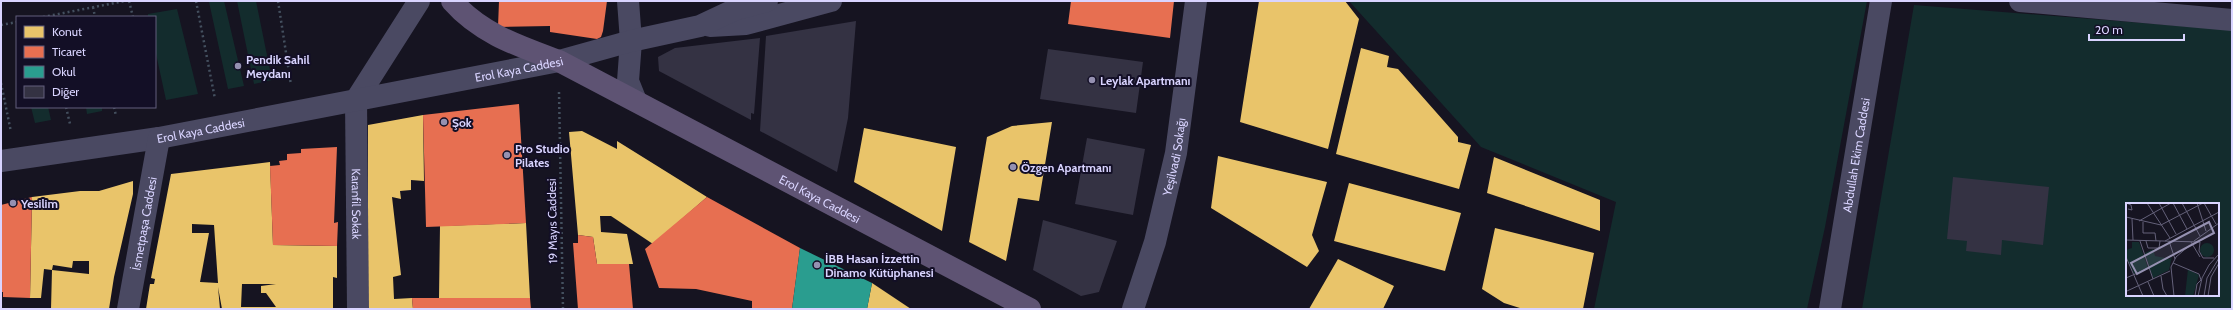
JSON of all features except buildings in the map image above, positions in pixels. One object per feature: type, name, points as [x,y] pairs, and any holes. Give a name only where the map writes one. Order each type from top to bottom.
[{"type":"main road","points":[[452,1],[476,23],[498,38],[559,61]]},
{"type":"main road","name":"Erol Kaya Caddesi","points":[[559,61],[1030,309]]},
{"type":"street","points":[[356,100],[419,1]]},
{"type":"street","points":[[628,1],[631,42],[628,82],[636,101]]},
{"type":"street","points":[[700,26],[730,5],[767,1]]},
{"type":"street","points":[[559,61],[700,26],[746,24],[831,1]]},
{"type":"street","name":"Yeşilvadi Sokağı","points":[[1133,309],[1155,242],[1176,153],[1196,1]]},
{"type":"street","name":"Abdullah Ekim Caddesi","points":[[1830,309],[1881,1]]},
{"type":"street","points":[[2020,1],[2232,20]]},
{"type":"street","name":"Erol Kaya Caddesi","points":[[8,160],[159,138],[559,61]]},
{"type":"street","name":"Karanfil Sokak","points":[[356,100],[358,309]]},
{"type":"street","name":"İsmetpaşa Caddesi","points":[[128,309],[159,138]]},
{"type":"path","points":[[49,16],[125,1]]},
{"type":"path","points":[[129,1],[133,16]]},
{"type":"path","points":[[196,1],[221,126]]},
{"type":"path","points":[[278,1],[295,112]]},
{"type":"path","points":[[93,7],[95,16]]},
{"type":"path","points":[[1,26],[16,22]]},
{"type":"path","name":"19 Mayıs Caddesi","points":[[559,61],[562,309]]},
{"type":"path","points":[[1,83],[8,160]]},
{"type":"green space","points":[[224,1],[244,86],[228,89],[209,2]]},
{"type":"green space","points":[[237,1],[256,1],[272,80],[254,84]]},
{"type":"green space","points":[[1349,1],[1867,1],[1825,227],[1807,309],[1594,309],[1616,202],[1481,147]]},
{"type":"green space","points":[[1914,5],[2232,30],[2232,309],[1862,309]]},
{"type":"green space","points":[[177,9],[198,94],[166,100],[156,54],[156,16],[148,16],[148,14]]},
{"type":"green space","points":[[31,108],[48,108],[51,120],[35,123]]},
{"type":"green space","points":[[86,108],[102,108],[102,111],[87,114]]},
{"type":"place","name":"Pendik Sahil Meydanı","points":[[238,66]]},
{"type":"place","name":"Leylak Apartmanı","points":[[1092,80]]},
{"type":"place","name":"Şok","points":[[444,122]]},
{"type":"place","name":"Pro Studio Pilates","points":[[507,155]]},
{"type":"place","name":"Özgen Apartmanı","points":[[1013,167]]},
{"type":"place","name":"Yesilim","points":[[13,203]]},
{"type":"place","name":"İBB Hasan İzzettin Dinamo Kütüphanesi","points":[[817,265]]}]
